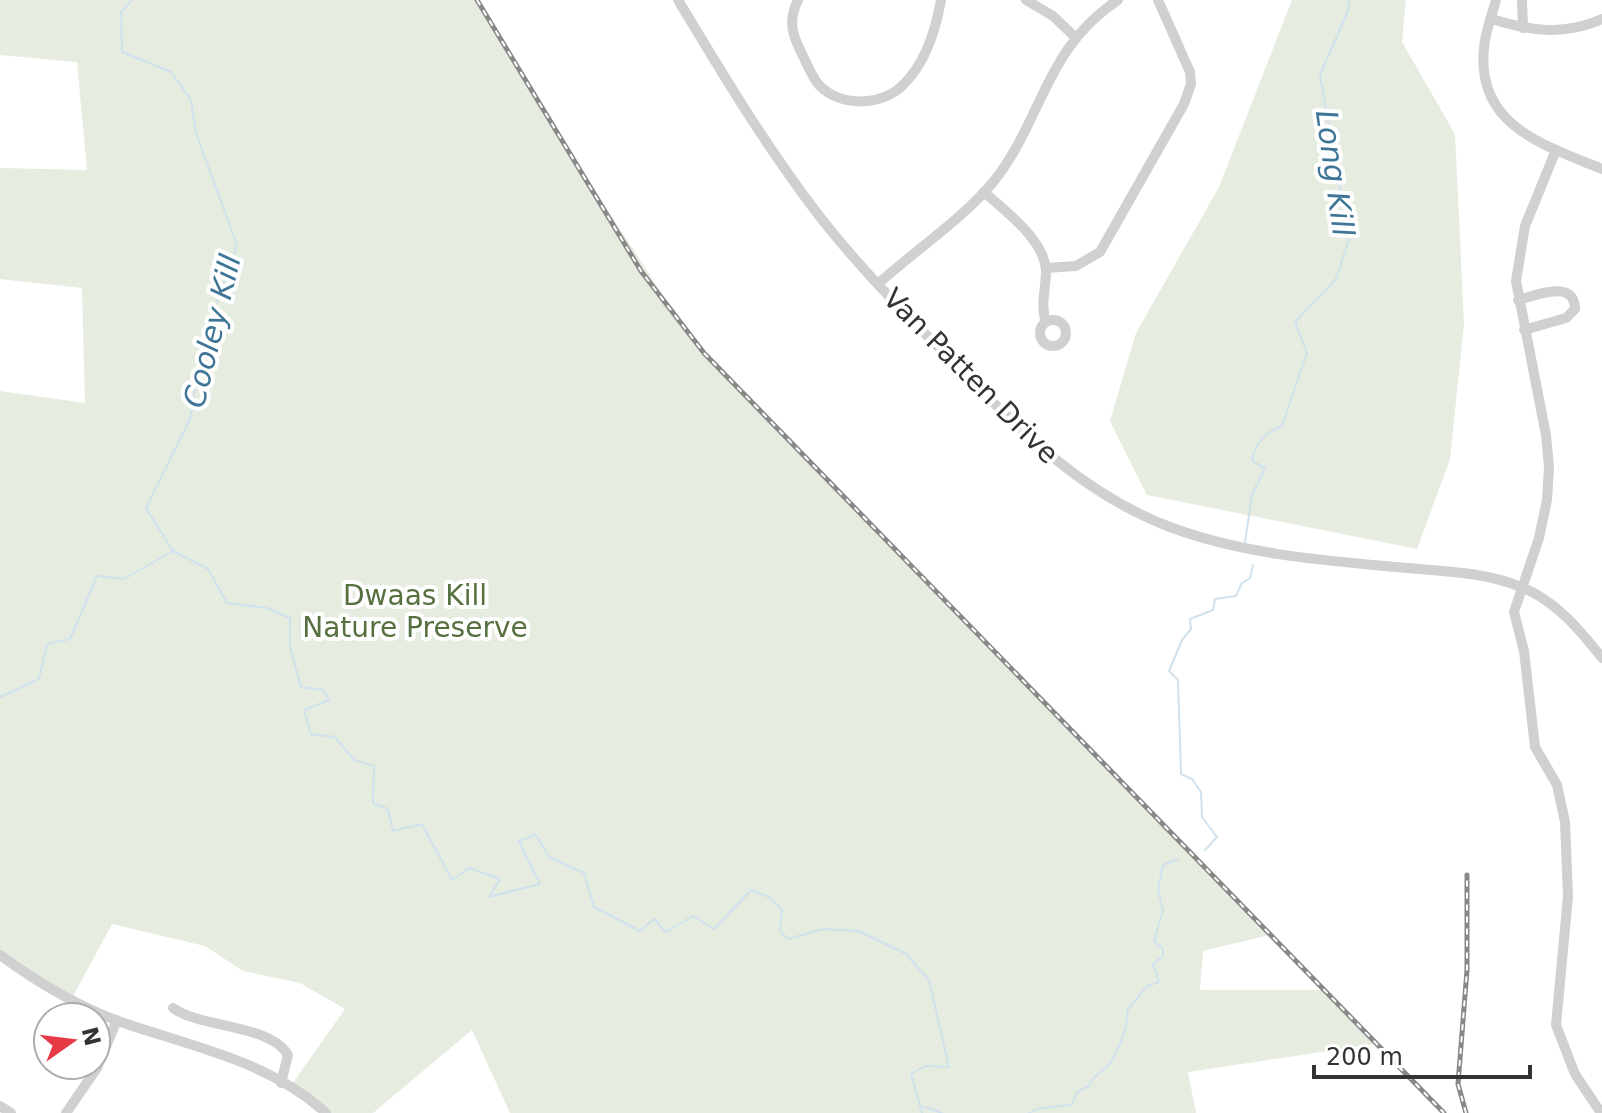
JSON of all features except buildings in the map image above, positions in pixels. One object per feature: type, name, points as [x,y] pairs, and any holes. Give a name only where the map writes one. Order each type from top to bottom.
[{"type":"street","name":"Van Patten Drive","points":[[678,0],[742,107],[818,215],[878,284],[1019,430],[1064,467],[1122,505],[1167,526],[1238,548],[1328,561],[1482,576],[1520,586],[1563,614],[1602,658]]},
{"type":"street","points":[[798,0],[792,12],[792,30],[812,74],[820,85],[852,102],[891,95],[907,82],[933,35],[941,0]]},
{"type":"street","points":[[1026,0],[1053,16],[1076,38]]},
{"type":"street","points":[[878,284],[984,192],[1024,133],[1048,78],[1076,38],[1118,0]]},
{"type":"street","points":[[1046,268],[1076,266],[1100,252],[1135,196],[1184,104],[1191,84],[1190,72],[1158,0]]},
{"type":"street","points":[[1496,0],[1484,61],[1496,106],[1514,128],[1602,169]]},
{"type":"street","points":[[1522,0],[1523,28]]},
{"type":"street","points":[[1492,19],[1523,28],[1563,31],[1602,19]]},
{"type":"street","points":[[1556,150],[1531,206],[1518,261],[1518,300],[1546,435],[1549,467],[1547,500],[1539,538],[1520,586],[1514,612],[1524,651],[1535,747],[1557,785],[1565,822],[1568,896],[1556,1025],[1575,1074],[1601,1113]]},
{"type":"street","points":[[984,192],[1034,242],[1046,268],[1046,322]]},
{"type":"street","points":[[1518,300],[1560,291],[1569,292],[1574,299],[1575,309],[1566,318],[1524,330]]},
{"type":"street","points":[[0,955],[53,991],[117,1020],[215,1051],[281,1083],[326,1113]]},
{"type":"street","points":[[173,1008],[185,1017],[226,1025],[274,1042],[288,1055],[281,1083]]},
{"type":"street","points":[[66,1113],[97,1068],[117,1020]]},
{"type":"street","points":[[0,1106],[11,1113]]},
{"type":"green space","name":"Dwaas Kill Nature Preserve","points":[[0,0],[476,0],[532,93],[688,334],[1269,935],[1203,951],[1200,990],[1323,990],[1375,1044],[1188,1072],[1196,1113],[510,1113],[472,1030],[373,1113],[326,1113],[290,1087],[345,1009],[300,983],[243,971],[205,946],[112,924],[71,1000],[0,954],[0,391],[85,403],[82,288],[0,279],[0,168],[87,170],[77,62],[0,55]]},
{"type":"green space","points":[[1292,0],[1406,0],[1402,42],[1455,134],[1464,324],[1450,459],[1417,549],[1147,495],[1110,421],[1136,333],[1219,187]]},
{"type":"waterway","name":"Cooley Kill","points":[[132,0],[121,12],[122,52],[171,72],[191,100],[196,133],[237,245],[203,343],[190,419],[146,508],[173,551],[208,569],[227,603],[267,608],[290,618],[290,647],[301,687],[324,690],[329,700],[304,710],[311,734],[335,737],[354,760],[374,766],[373,803],[388,809],[393,831],[422,824],[452,880],[469,868],[500,879],[489,897],[540,884],[519,841],[536,835],[549,857],[584,873],[594,907],[640,931],[654,919],[666,932],[693,916],[714,929],[751,890],[769,897],[782,910],[780,931],[788,939],[824,929],[859,931],[906,954],[929,980],[949,1067],[925,1066],[911,1074],[922,1113]]},
{"type":"waterway","name":"Long Kill","points":[[1245,542],[1252,495],[1265,468],[1252,461],[1253,455],[1262,439],[1282,426],[1307,353],[1295,322],[1336,279],[1349,239],[1320,75],[1348,11],[1349,0]]},
{"type":"waterway","points":[[0,697],[39,679],[47,644],[70,639],[97,576],[124,579],[173,551]]},
{"type":"waterway","name":"Long Kill","points":[[1205,850],[1217,837],[1202,817],[1201,792],[1192,779],[1181,774],[1178,680],[1169,671],[1182,640],[1191,629],[1190,619],[1213,610],[1215,599],[1236,596],[1242,583],[1250,578],[1253,565]]},
{"type":"waterway","name":"Long Kill","points":[[1029,1113],[1040,1108],[1072,1104],[1077,1092],[1089,1086],[1113,1058],[1125,1030],[1127,1011],[1147,986],[1159,982],[1153,964],[1163,956],[1163,949],[1154,941],[1163,910],[1158,890],[1163,865],[1178,859]]},
{"type":"waterway","name":"Long Kill","points":[[922,1106],[942,1113]]},
{"type":"railway","points":[[477,0],[641,271],[704,353],[1444,1113]]},
{"type":"railway","points":[[1466,1113],[1458,1084],[1467,970],[1467,875]]}]
